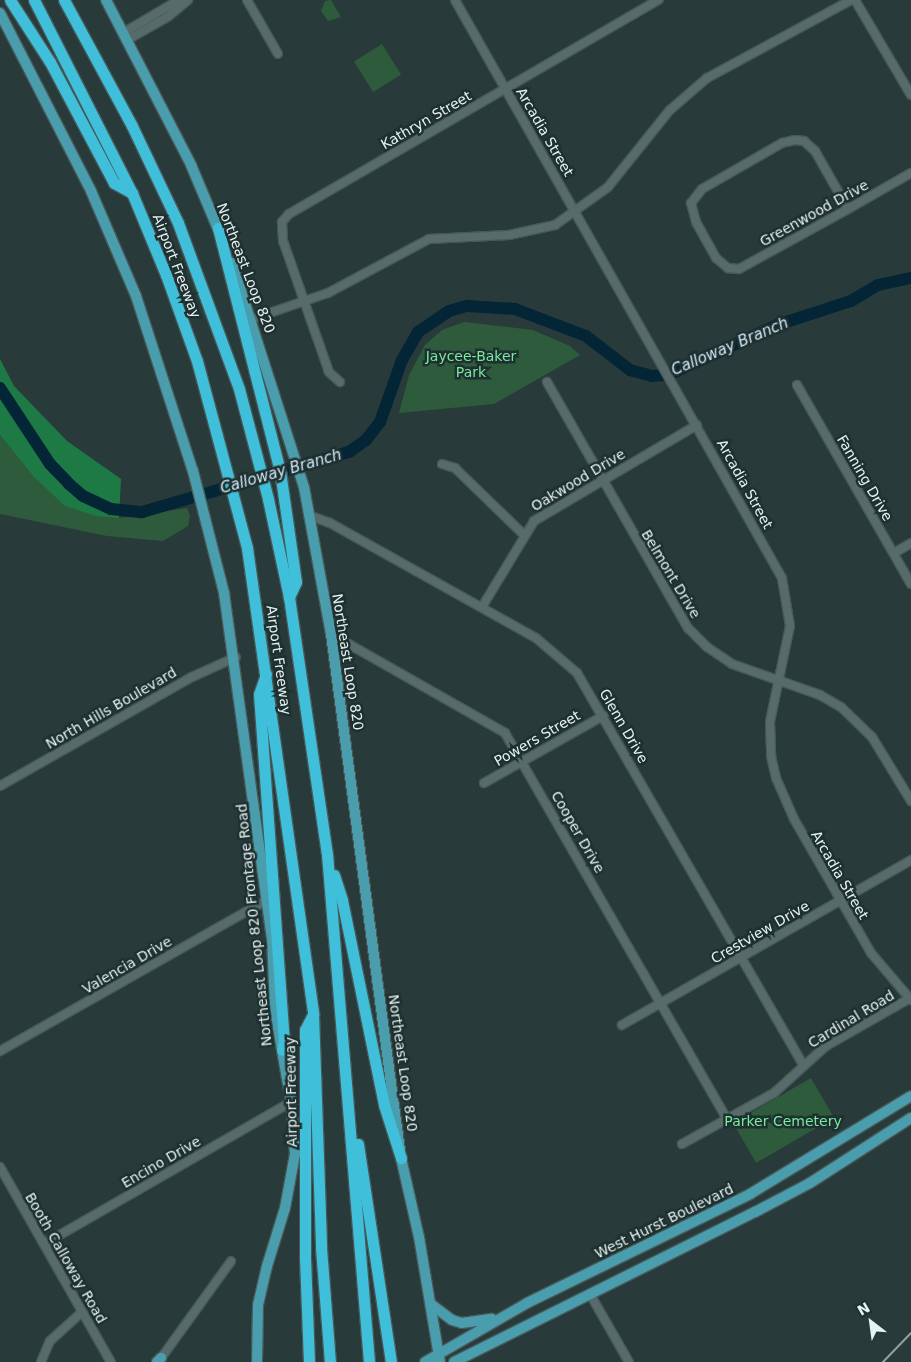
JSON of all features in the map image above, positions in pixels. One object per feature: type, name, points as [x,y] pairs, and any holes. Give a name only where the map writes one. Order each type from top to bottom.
[{"type":"highway","points":[[10,0],[50,62],[114,183],[132,193]]},
{"type":"highway","name":"Airport Freeway","points":[[34,0],[132,193],[197,361],[237,506],[267,670],[313,1014],[305,1030],[305,1259],[309,1362]]},
{"type":"highway","points":[[57,0],[86,41]]},
{"type":"highway","name":"Airport Freeway","points":[[64,0],[132,126],[178,223],[239,389],[268,499],[289,597],[327,854],[350,1101],[369,1362]]},
{"type":"highway","points":[[218,228],[275,450],[284,494],[296,582],[289,597]]},
{"type":"highway","points":[[267,670],[259,694],[283,1024],[282,1050]]},
{"type":"highway","points":[[327,854],[342,900],[384,1105],[401,1158]]},
{"type":"highway","points":[[313,1014],[321,1248],[330,1362]]},
{"type":"highway","points":[[350,1101],[391,1362]]},
{"type":"main road","name":"Northeast Loop 820","points":[[106,0],[191,165],[218,228],[252,319],[293,445],[304,487],[331,634],[401,1158],[432,1305],[439,1358]]},
{"type":"main road","name":"Northeast Loop 820 Frontage Road","points":[[0,13],[108,229],[159,361],[205,513],[236,657],[272,936],[273,989],[292,1102],[295,1154],[293,1175],[258,1305],[258,1362]]},
{"type":"main road","name":"West Hurst Boulevard","points":[[425,1362],[439,1358],[500,1318],[750,1194],[911,1096]]},
{"type":"main road","points":[[454,1362],[810,1183],[911,1118]]},
{"type":"main road","points":[[432,1305],[452,1320],[462,1323],[500,1318]]},
{"type":"main road","points":[[467,1362],[484,1347]]},
{"type":"street","points":[[125,37],[178,0]]},
{"type":"street","points":[[125,37],[178,10],[188,0]]},
{"type":"street","points":[[246,0],[278,54]]},
{"type":"street","name":"Arcadia Street","points":[[455,0],[782,578],[788,606],[789,634],[769,737],[776,778],[794,819],[871,953],[910,999]]},
{"type":"street","name":"Kathryn Street","points":[[340,382],[330,372],[304,302],[280,230],[282,222],[289,214],[658,0]]},
{"type":"street","points":[[252,319],[304,302],[353,281],[429,239],[535,231],[576,212],[608,187],[670,110],[707,78],[851,0]]},
{"type":"street","points":[[855,0],[911,95]]},
{"type":"street","name":"Greenwood Drive","points":[[848,209],[812,147],[799,140],[782,143],[702,189],[691,203],[693,215],[716,258],[728,268],[739,269],[848,209],[911,173]]},
{"type":"street","name":"Belmont Drive","points":[[547,382],[688,628],[707,646],[732,664],[820,695],[860,723],[884,753],[911,802]]},
{"type":"street","name":"Fanning Drive","points":[[797,385],[911,584]]},
{"type":"street","name":"Oakwood Drive","points":[[482,607],[524,534],[546,512],[697,425]]},
{"type":"street","points":[[442,464],[455,468],[524,534]]},
{"type":"street","name":"Glenn Drive","points":[[308,515],[330,523],[482,607],[536,638],[569,664],[586,686],[740,958],[804,1064]]},
{"type":"street","points":[[894,552],[911,543]]},
{"type":"street","name":"Cooper Drive","points":[[331,634],[496,726],[522,760],[727,1119]]},
{"type":"street","name":"North Hills Boulevard","points":[[0,786],[212,666],[236,657]]},
{"type":"street","name":"Powers Street","points":[[484,783],[602,716]]},
{"type":"street","name":"Crestview Drive","points":[[622,1025],[911,860]]},
{"type":"street","name":"Valencia Drive","points":[[0,1051],[267,900]]},
{"type":"street","name":"Cardinal Road","points":[[682,1144],[774,1093],[804,1064],[830,1044],[910,999]]},
{"type":"street","name":"Encino Drive","points":[[44,1244],[292,1102]]},
{"type":"street","name":"Booth Calloway Road","points":[[0,1167],[111,1362]]},
{"type":"street","points":[[159,1361],[231,1261]]},
{"type":"street","points":[[590,1294],[629,1362]]},
{"type":"street","points":[[41,1362],[50,1341],[82,1312]]},
{"type":"green space","points":[[331,0],[341,17],[328,21],[321,11],[325,1]]},
{"type":"green space","points":[[382,44],[401,75],[373,92],[354,61]]},
{"type":"green space","name":"Jaycee-Baker Park","points":[[464,322],[533,330],[570,346],[580,355],[494,404],[399,413],[409,375],[425,345],[442,330]]},
{"type":"green space","points":[[0,359],[14,386],[67,441],[121,479],[119,518],[96,516],[65,506],[33,476],[0,435]]},
{"type":"green space","points":[[0,435],[33,476],[119,518],[187,508],[190,516],[188,526],[163,541],[107,536],[0,514]]},
{"type":"green space","name":"Parker Cemetery","points":[[811,1078],[834,1118],[756,1163],[733,1123]]},
{"type":"waterway","name":"Calloway Branch","points":[[0,388],[50,464],[69,484],[83,496],[111,509],[142,512],[349,452],[366,440],[380,422],[402,360],[418,332],[449,311],[467,306],[515,309],[586,336],[630,370],[652,376],[668,375],[777,325],[851,301],[878,285],[911,278]]},
{"type":"railway","points":[[883,1362],[911,1333]]}]
